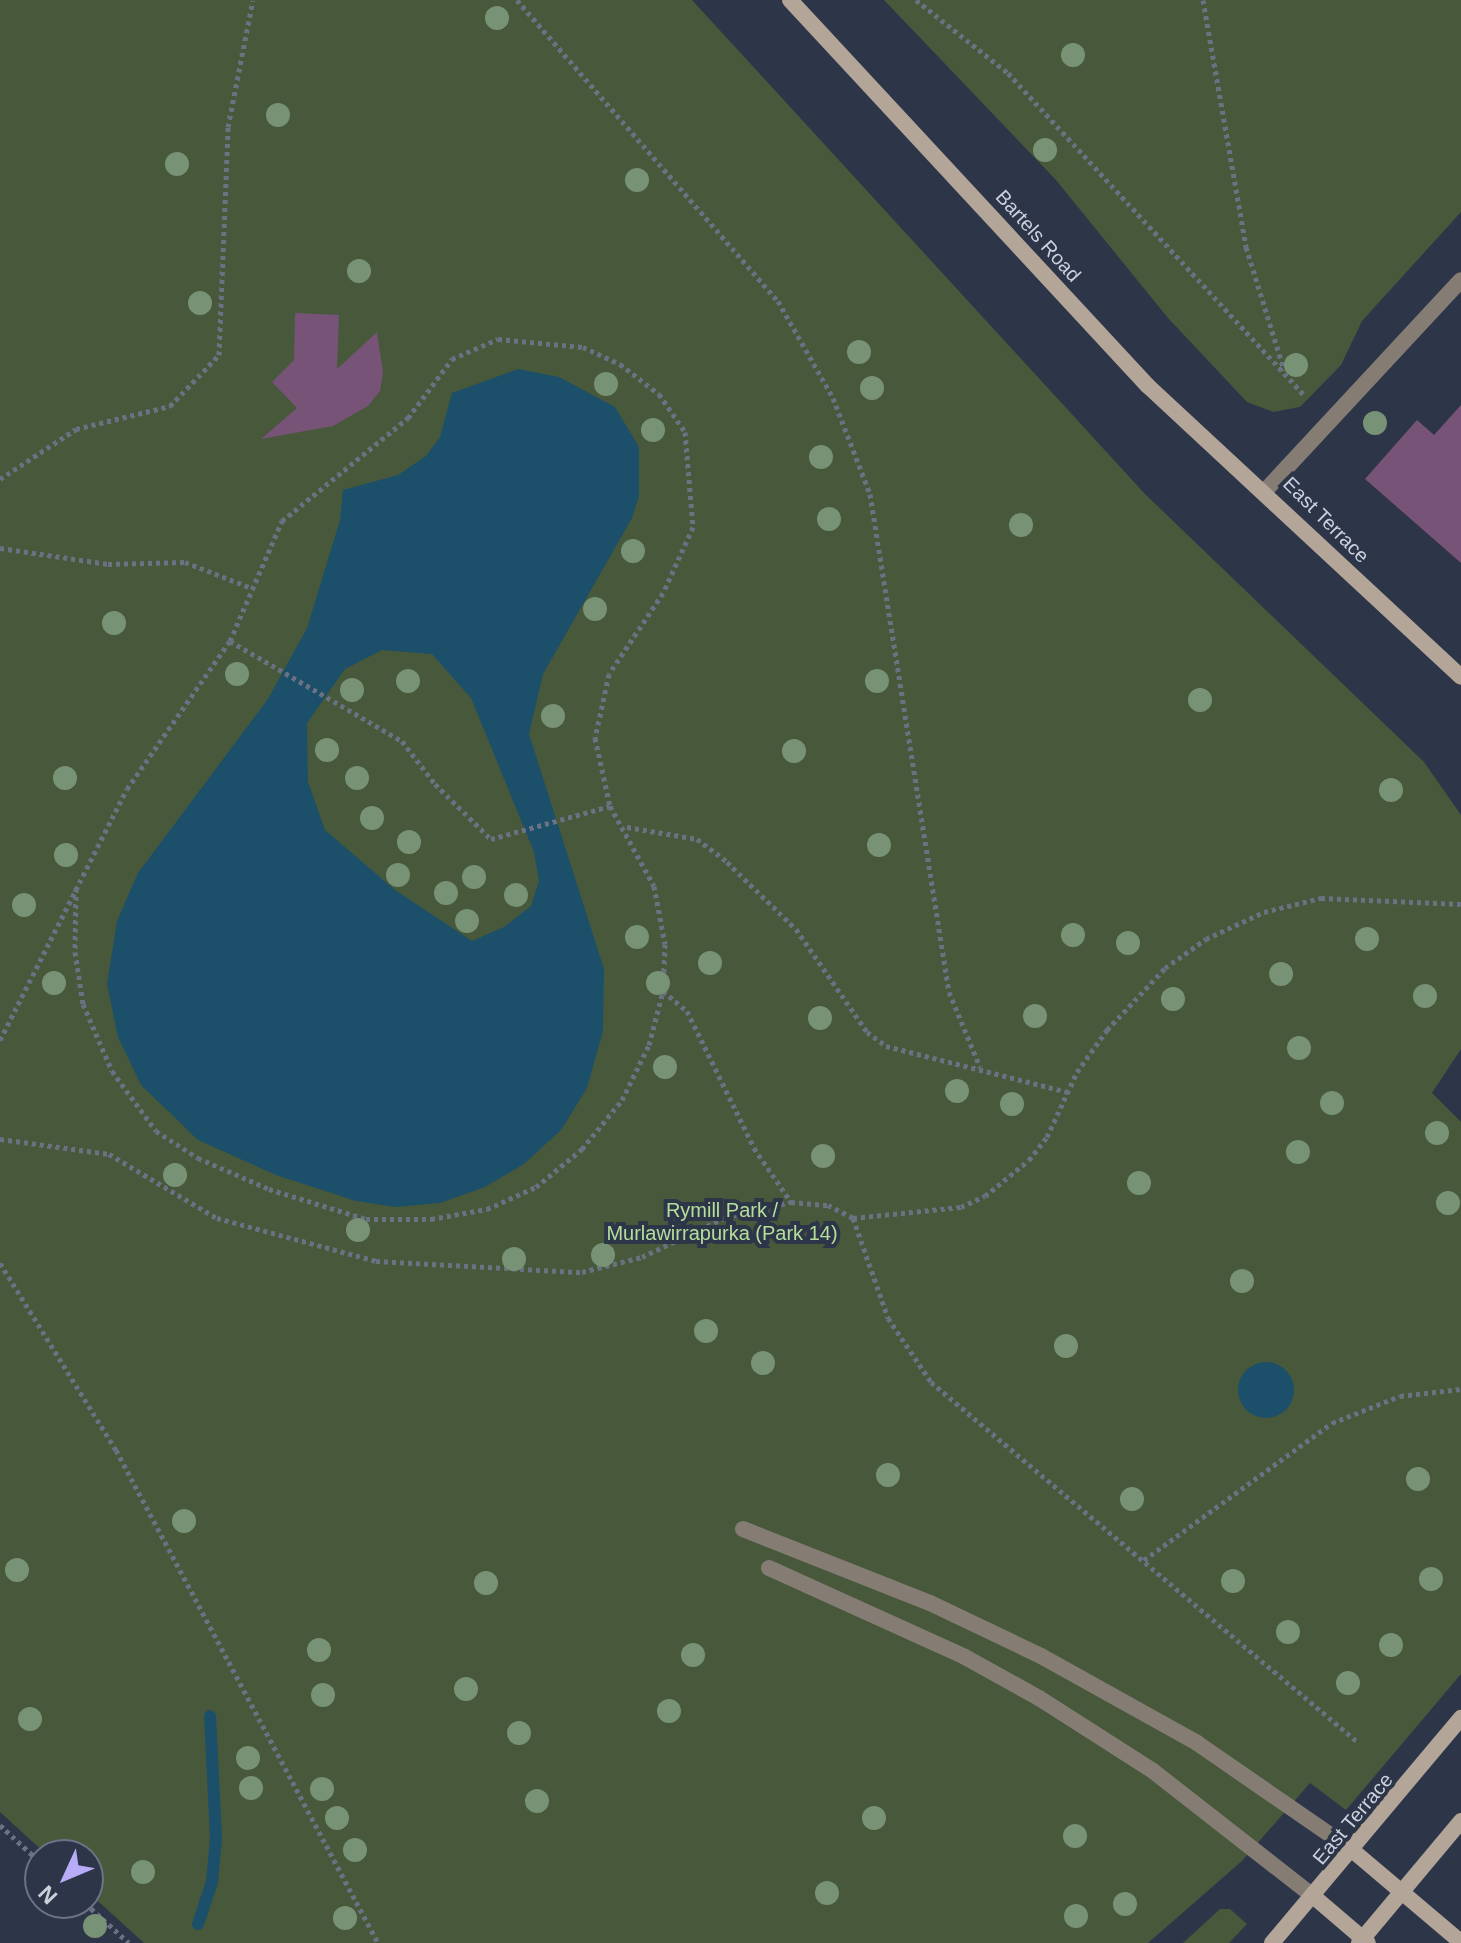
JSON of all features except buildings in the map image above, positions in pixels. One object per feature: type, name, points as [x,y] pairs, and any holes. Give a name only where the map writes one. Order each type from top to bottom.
[{"type":"main road","name":"Bartels Road","points":[[790,0],[1148,386],[1264,492]]},
{"type":"main road","name":"East Terrace","points":[[1264,492],[1461,677]]},
{"type":"main road","name":"East Terrace","points":[[1272,1943],[1461,1718]]},
{"type":"main road","points":[[1313,1896],[1363,1941],[1461,1821]]},
{"type":"main road","points":[[1352,1850],[1461,1942]]},
{"type":"street","name":"East Terrace","points":[[1264,492],[1461,280]]},
{"type":"street","points":[[743,1529],[881,1584],[1041,1656],[1197,1743],[1352,1850]]},
{"type":"street","points":[[769,1568],[965,1657],[1113,1743],[1313,1896]]},
{"type":"street","points":[[869,1611],[881,1584]]},
{"type":"path","points":[[0,479],[76,429],[170,406],[219,355],[228,127],[253,0]]},
{"type":"path","points":[[517,0],[778,301],[833,398],[870,494],[949,992],[980,1067]]},
{"type":"path","points":[[916,0],[1008,73],[1303,394]]},
{"type":"path","points":[[1203,0],[1246,247],[1286,374]]},
{"type":"path","points":[[0,1040],[76,887],[127,789],[230,641],[249,587],[282,521],[408,418],[452,359],[498,339],[542,340],[583,347],[620,364],[659,394],[685,432],[693,527],[663,593],[609,674],[595,738],[610,806],[626,827],[654,886],[665,944],[663,991],[649,1045],[622,1100],[582,1149],[536,1187],[487,1209],[459,1214],[366,1219],[269,1189],[198,1158],[156,1131],[112,1071],[83,1004],[75,952],[76,887]]},
{"type":"path","points":[[0,548],[108,564],[185,562],[249,587]]},
{"type":"path","points":[[230,641],[323,692],[402,741],[435,784],[491,839],[610,806]]},
{"type":"path","points":[[626,827],[697,839],[727,862],[796,929],[867,1032],[886,1046],[980,1067],[1068,1092]]},
{"type":"path","points":[[0,1139],[109,1154],[217,1218],[376,1261],[582,1272],[642,1257],[726,1217],[791,1202],[828,1205],[853,1218],[917,1214],[985,1196],[1047,1137],[1068,1092],[1107,1030],[1165,968],[1238,923],[1321,898],[1461,904]]},
{"type":"path","points":[[663,991],[687,1011],[754,1148],[791,1202]]},
{"type":"path","points":[[853,1218],[888,1318],[931,1382],[1359,1743]]},
{"type":"path","points":[[0,1263],[116,1450],[378,1943]]},
{"type":"path","points":[[1144,1560],[1332,1423],[1400,1396],[1461,1389]]},
{"type":"path","points":[[0,1825],[24,1847]]},
{"type":"path","points":[[103,1919],[129,1943]]},
{"type":"green space","name":"Rymill Park / Murlawirrapurka (Park 14)","points":[[0,0],[692,0],[1145,494],[1424,762],[1461,815],[1461,1049],[1432,1093],[1461,1122],[1461,1674],[1346,1810],[1310,1783],[1242,1861],[1148,1943],[144,1943],[104,1907],[104,1839],[30,1839],[0,1812]]},
{"type":"green space","points":[[884,0],[1461,0],[1461,212],[1362,321],[1341,365],[1300,407],[1273,412],[1247,402],[1168,318],[1056,180]]},
{"type":"green space","points":[[1220,1909],[1230,1909],[1247,1924],[1229,1943],[1183,1943]]},
{"type":"water","points":[[518,369],[559,377],[615,407],[639,447],[639,496],[632,518],[543,674],[529,734],[604,969],[603,1031],[587,1088],[561,1130],[524,1164],[485,1187],[440,1203],[395,1207],[356,1201],[276,1175],[198,1140],[141,1085],[118,1037],[107,984],[117,921],[138,873],[268,699],[307,628],[340,520],[343,490],[398,475],[426,456],[440,437],[452,393]],"holes":[[[382,650],[432,654],[471,698],[534,852],[539,881],[531,906],[504,927],[472,941],[395,890],[325,830],[308,782],[307,723],[345,669]]]},
{"type":"water","points":[[1266,1362],[1286,1370],[1294,1390],[1286,1410],[1266,1418],[1246,1410],[1238,1390],[1246,1370]]},
{"type":"waterway","points":[[198,1924],[212,1882],[216,1838],[210,1716]]}]
